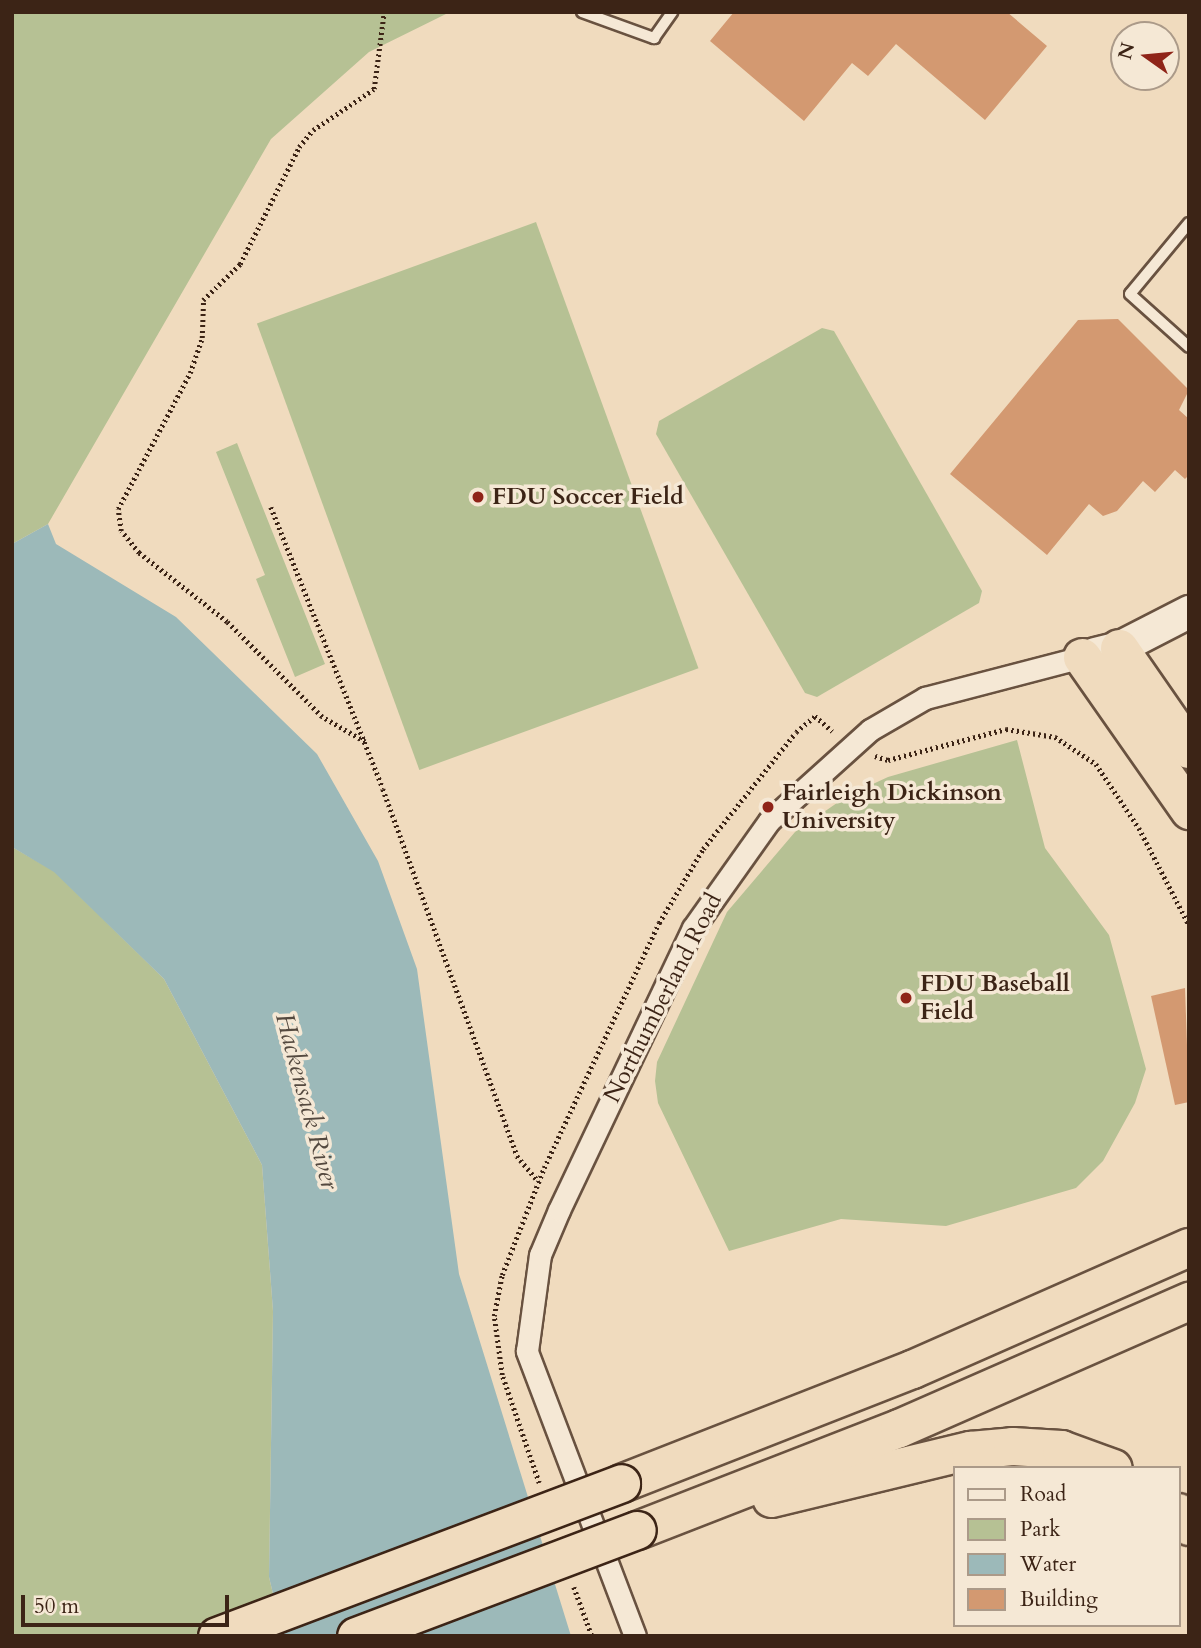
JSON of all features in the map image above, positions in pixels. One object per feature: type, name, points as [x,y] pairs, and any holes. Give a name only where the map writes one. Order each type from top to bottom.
[{"type":"highway","points":[[1119,648],[1189,749]]},
{"type":"highway","points":[[1082,657],[1189,810]]},
{"type":"highway","points":[[217,1636],[912,1369],[1189,1247]]},
{"type":"highway","points":[[356,1636],[899,1428],[1189,1301]]},
{"type":"highway","points":[[637,1530],[970,1450],[1060,1449],[1107,1466]]},
{"type":"main road","name":"Northumberland Road","points":[[1082,657],[1119,648],[1189,612]]},
{"type":"street","name":"Northumberland Road","points":[[635,1636],[527,1351],[540,1255],[693,928],[769,821],[850,747],[926,698],[1082,657]]},
{"type":"lane","points":[[582,12],[654,38],[672,12]]},
{"type":"lane","points":[[1189,223],[1130,294],[1189,347]]},
{"type":"path","points":[[365,743],[322,717],[227,622],[139,553],[121,531],[118,509],[190,373],[202,338],[203,300],[250,248],[299,147],[313,130],[374,89],[384,12]]},
{"type":"path","points":[[271,507],[365,743],[517,1156],[538,1181]]},
{"type":"path","points":[[543,1493],[502,1375],[494,1316],[502,1275],[538,1181],[659,923],[717,829],[746,789],[815,716],[850,747],[888,760],[1006,729],[1055,737],[1096,764],[1139,828],[1189,925]]},
{"type":"path","points":[[569,1573],[592,1636]]},
{"type":"green space","points":[[12,12],[450,12],[369,52],[271,139],[48,524],[12,544]]},
{"type":"green space","name":"FDU Soccer Field","points":[[536,222],[698,668],[419,770],[257,324]]},
{"type":"green space","points":[[822,328],[834,331],[982,591],[979,603],[817,697],[805,693],[656,434],[659,421]]},
{"type":"green space","points":[[237,443],[325,664],[295,677],[256,579],[265,575],[216,452]]},
{"type":"green space","name":"FDU Baseball Field","points":[[1017,740],[1045,848],[1109,935],[1146,1069],[1135,1103],[1103,1161],[1076,1188],[946,1226],[841,1219],[729,1251],[658,1103],[655,1081],[657,1062],[727,912],[795,832],[847,796],[888,777]]},
{"type":"green space","points":[[12,847],[54,871],[164,979],[262,1165],[273,1311],[269,1577],[283,1636],[12,1636]]},
{"type":"water","name":"Hackensack River","points":[[48,524],[56,544],[176,617],[317,754],[378,861],[417,969],[459,1274],[571,1636],[283,1636],[269,1577],[273,1311],[262,1165],[164,979],[54,872],[12,847],[12,544]]},
{"type":"building","points":[[734,12],[1007,12],[1047,46],[985,120],[896,44],[868,76],[852,63],[804,121],[710,41]]},
{"type":"building","points":[[1118,319],[1189,390],[1179,410],[1189,419],[1189,475],[1185,479],[1175,470],[1155,492],[1143,481],[1117,511],[1103,516],[1089,504],[1047,555],[950,474],[1078,320]]},
{"type":"building","points":[[1185,988],[1189,1102],[1175,1105],[1151,996]]},
{"type":"place","name":"FDU Soccer Field","points":[[478,497]]},
{"type":"place","name":"Fairleigh Dickinson University","points":[[768,807]]},
{"type":"place","name":"FDU Baseball Field","points":[[906,998]]}]
